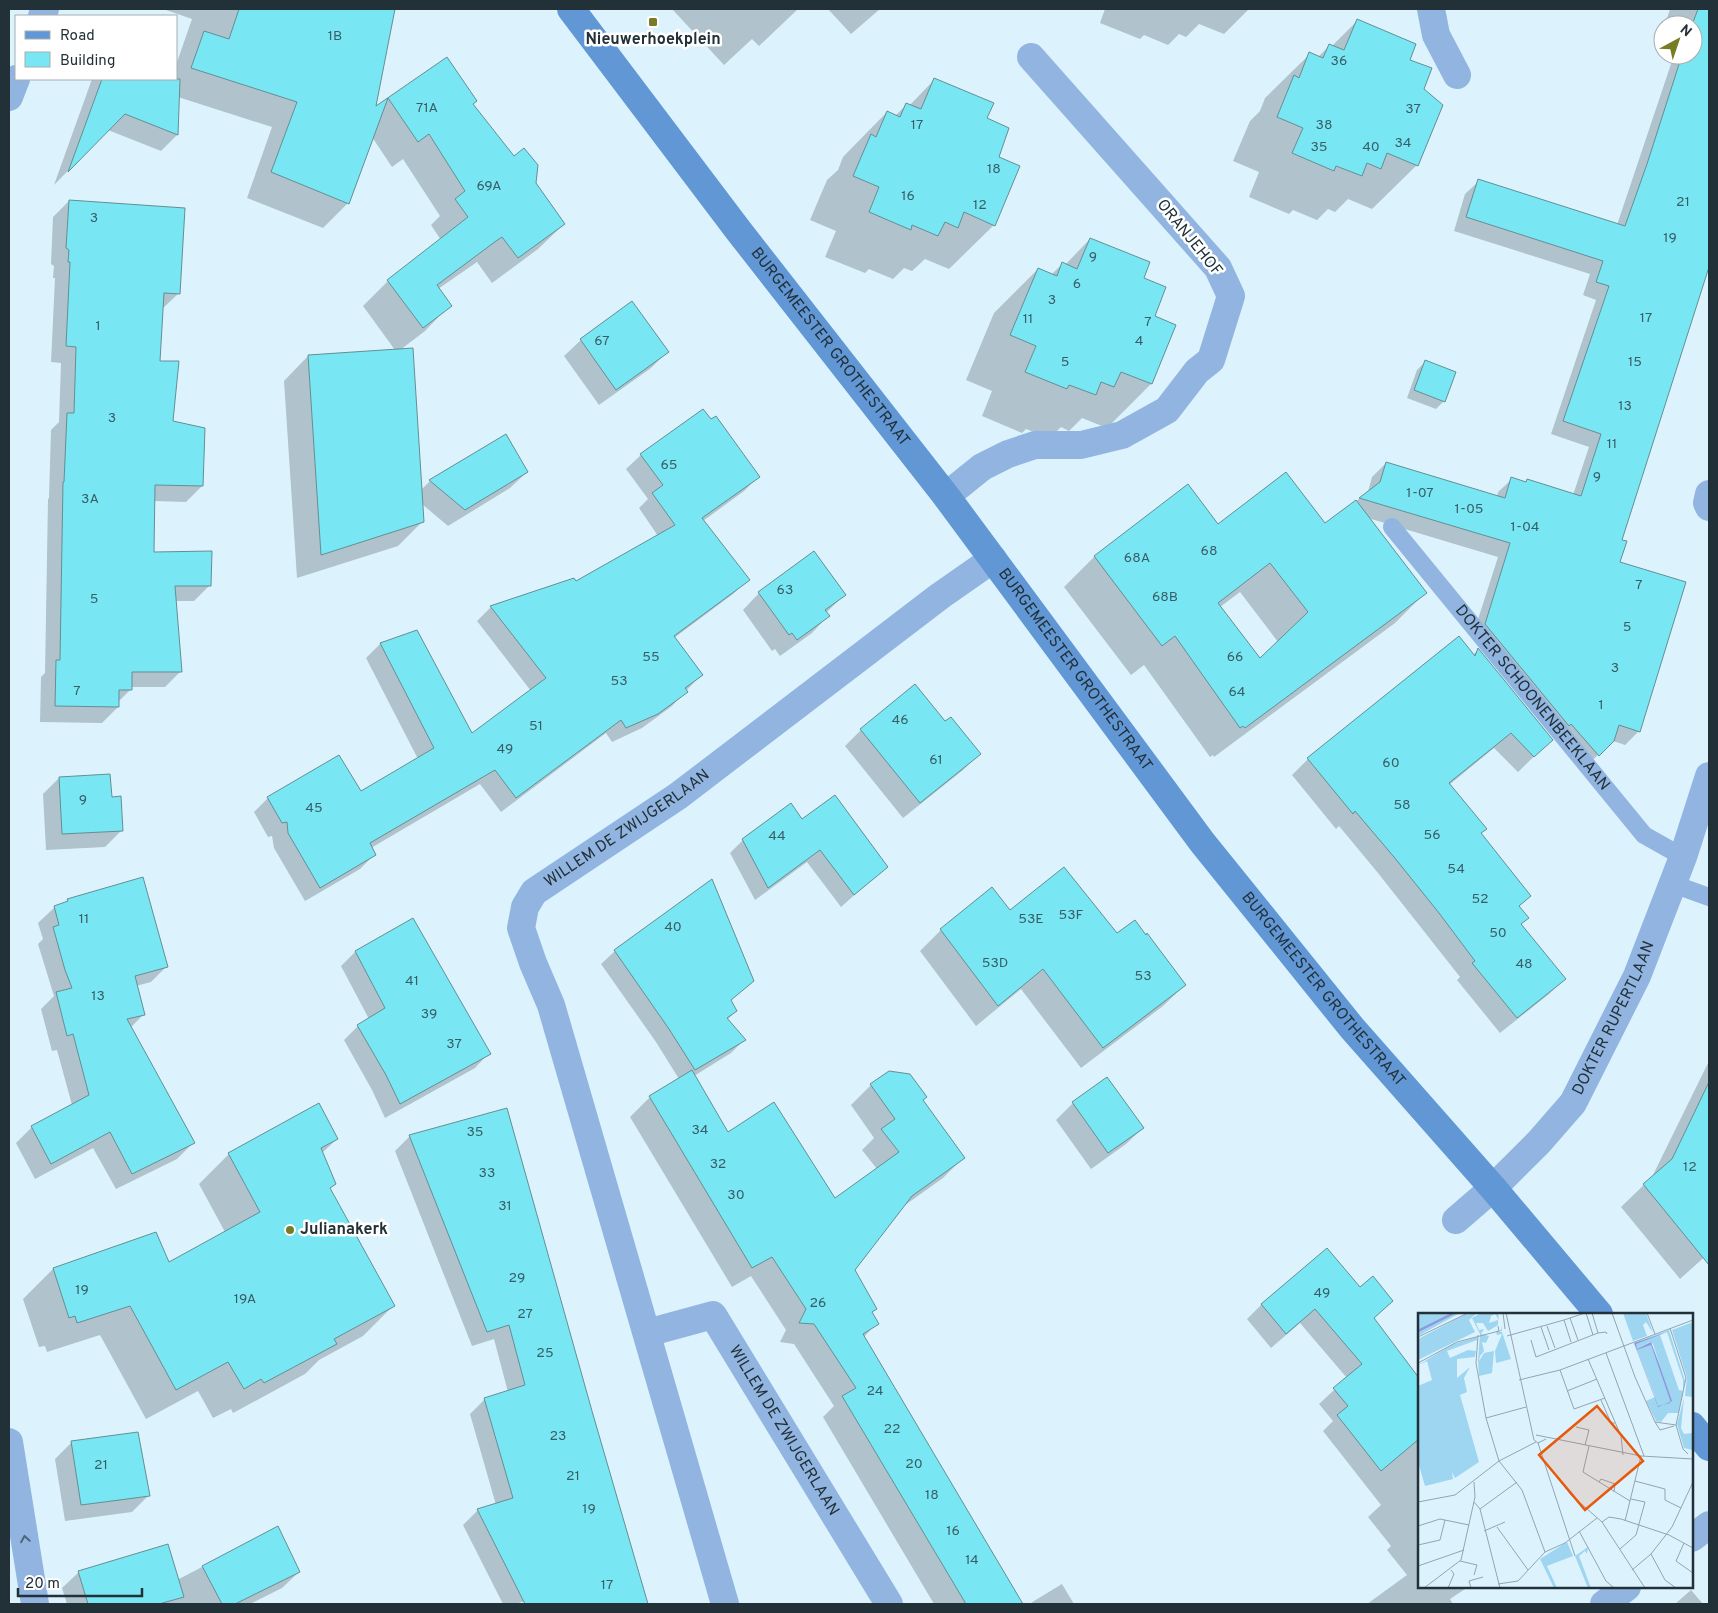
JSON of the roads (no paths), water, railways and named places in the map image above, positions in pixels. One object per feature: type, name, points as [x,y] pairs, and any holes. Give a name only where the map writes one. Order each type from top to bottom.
[{"type":"main road","name":"BURGEMEESTER GROTHESTRAAT","points":[[571,9],[738,230],[994,559],[1202,842],[1352,1028],[1493,1188],[1597,1313]]},
{"type":"main road","points":[[1693,1427],[1709,1447]]},
{"type":"street","points":[[1430,9],[1436,36],[1457,75]]},
{"type":"street","name":"ORANJEHOF","points":[[946,496],[982,467],[1008,454],[1035,445],[1081,445],[1122,435],[1167,410],[1197,371],[1211,360],[1231,296],[1218,268],[1031,57]]},
{"type":"street","points":[[9,97],[16,80]]},
{"type":"street","points":[[1709,494],[1707,502],[1709,507]]},
{"type":"street","name":"WILLEM DE ZWIJGERLAAN","points":[[725,1604],[551,1005],[533,963],[521,928],[525,907],[534,892],[678,796],[932,602],[994,559]]},
{"type":"street","name":"DOKTER RUPERTLAAN","points":[[1456,1220],[1493,1188],[1539,1142],[1573,1102],[1637,976],[1683,857],[1709,776]]},
{"type":"street","name":"WILLEM DE ZWIJGERLAAN","points":[[647,1333],[713,1315],[889,1604]]},
{"type":"street","points":[[9,1442],[35,1604]]},
{"type":"street","points":[[1693,1537],[1709,1524]]},
{"type":"street","points":[[1604,1604],[1626,1588]]},
{"type":"lane","name":"DOKTER SCHOONENBEEKLAAN","points":[[1392,527],[1644,835],[1683,857]]},
{"type":"lane","points":[[1673,884],[1709,896]]},
{"type":"place","name":"Nieuwerhoekplein","points":[[653,22]]},
{"type":"place","name":"Julianakerk","points":[[290,1230]]}]
